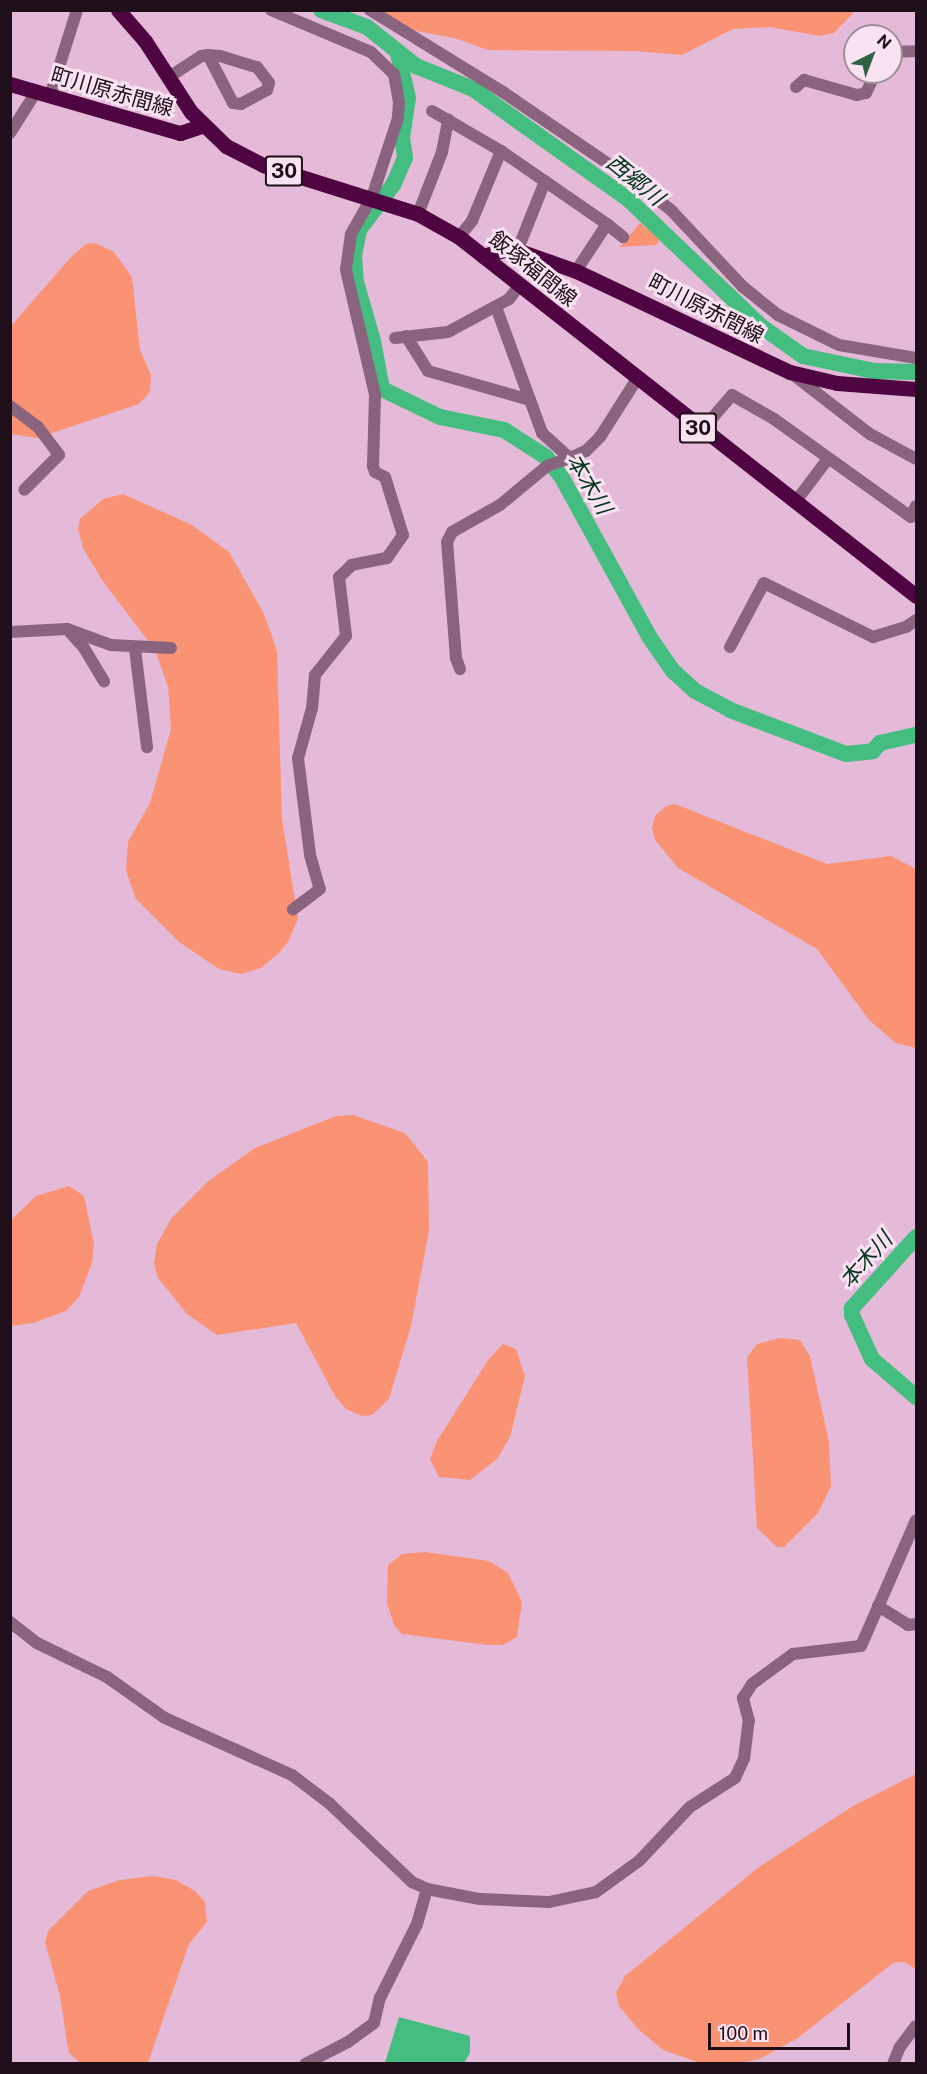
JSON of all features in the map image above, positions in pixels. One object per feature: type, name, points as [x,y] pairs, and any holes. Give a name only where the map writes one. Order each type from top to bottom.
[{"type":"main road","name":"飯塚福間線","points":[[118,10],[169,77],[202,126],[237,153],[263,165],[378,199],[418,214],[459,237],[916,596]]},
{"type":"main road","name":"町川原赤間線","points":[[10,84],[180,133],[202,126]]},
{"type":"main road","name":"町川原赤間線","points":[[483,256],[504,248],[518,249],[576,271],[790,372],[837,383],[916,389]]},
{"type":"street","points":[[10,133],[43,94],[77,10]]},
{"type":"street","points":[[271,10],[352,41],[371,52],[394,74],[398,118],[378,199],[351,234],[346,270],[375,395],[373,466],[375,472],[386,477],[403,535],[400,544],[387,558],[352,566],[339,577],[346,636],[315,675],[312,708],[298,758],[310,855],[320,889],[310,901],[293,909]]},
{"type":"street","points":[[370,10],[503,92],[626,176],[670,210],[742,286],[778,315],[839,345],[916,358]]},
{"type":"street","points":[[169,77],[208,55],[257,67],[269,83],[267,90],[241,104],[233,103],[208,55]]},
{"type":"street","points":[[796,87],[804,80],[857,95],[866,93],[870,84]]},
{"type":"street","points":[[432,111],[501,151],[623,237]]},
{"type":"street","points":[[418,214],[442,152],[448,120]]},
{"type":"street","points":[[459,237],[472,221],[501,151]]},
{"type":"street","points":[[518,249],[545,181]]},
{"type":"street","points":[[576,271],[607,224]]},
{"type":"street","points":[[520,285],[509,299],[448,332],[400,337],[428,371],[530,400]]},
{"type":"street","points":[[496,307],[542,433],[567,459]]},
{"type":"street","points":[[790,372],[865,431],[916,459]]},
{"type":"street","points":[[460,669],[456,658],[447,542],[461,525],[500,505],[539,477],[547,466],[586,452],[600,437],[637,379]]},
{"type":"street","points":[[702,430],[732,395],[774,419],[827,460],[915,514]]},
{"type":"street","points":[[10,406],[38,426],[59,455],[24,490]]},
{"type":"street","points":[[796,501],[827,460]]},
{"type":"street","points":[[730,647],[764,583],[873,637],[906,627],[916,620]]},
{"type":"street","points":[[10,632],[67,629],[111,645],[135,649],[171,648]]},
{"type":"street","points":[[67,629],[84,648],[104,681]]},
{"type":"street","points":[[135,649],[147,747]]},
{"type":"street","points":[[10,1622],[37,1643],[107,1677],[165,1718],[212,1741],[270,1761],[292,1775],[330,1804],[412,1882],[427,1889],[511,1902],[549,1902],[596,1892],[639,1861],[690,1807],[735,1778],[744,1759],[749,1721],[743,1698],[752,1684],[793,1653],[861,1646],[916,1520]]},
{"type":"street","points":[[878,1606],[908,1625],[916,1624]]},
{"type":"street","points":[[305,2064],[348,2042],[374,2023],[381,1998],[417,1924],[427,1889]]},
{"type":"street","points":[[894,2064],[900,2047],[916,2026]]},
{"type":"shaded area","points":[[362,11],[855,11],[834,33],[820,36],[769,27],[733,29],[682,55],[635,51],[488,50],[454,38],[389,26]]},
{"type":"shaded area","points":[[640,223],[660,239],[656,245],[620,247]]},
{"type":"shaded area","points":[[95,243],[114,252],[132,277],[140,350],[151,375],[150,392],[139,404],[37,438],[11,434],[11,326],[71,257],[86,244]]},
{"type":"shaded area","points":[[123,494],[192,525],[229,552],[264,614],[277,651],[282,819],[298,919],[288,942],[278,954],[261,968],[241,974],[219,969],[179,942],[136,899],[126,871],[128,842],[150,803],[171,729],[168,687],[155,650],[102,580],[83,548],[78,529],[80,519],[103,499]]},
{"type":"shaded area","points":[[675,804],[827,864],[891,856],[916,869],[916,1048],[896,1043],[869,1020],[817,949],[678,868],[655,840],[652,828],[655,816],[666,806]]},
{"type":"shaded area","points":[[353,1115],[405,1133],[428,1162],[429,1231],[411,1326],[389,1399],[372,1415],[362,1416],[346,1409],[335,1396],[296,1323],[217,1335],[187,1314],[158,1278],[154,1264],[157,1244],[171,1219],[207,1182],[255,1148],[336,1116]]},
{"type":"shaded area","points":[[69,1186],[84,1196],[94,1244],[92,1263],[79,1297],[66,1311],[33,1323],[11,1326],[11,1220],[36,1196]]},
{"type":"shaded area","points":[[780,1338],[800,1340],[810,1356],[829,1442],[831,1486],[818,1513],[784,1547],[777,1547],[757,1528],[747,1357],[757,1344]]},
{"type":"shaded area","points":[[503,1344],[516,1349],[525,1376],[510,1437],[497,1459],[470,1480],[439,1477],[430,1459],[437,1441],[488,1360]]},
{"type":"shaded area","points":[[425,1552],[489,1561],[508,1573],[522,1602],[517,1637],[503,1645],[488,1645],[402,1634],[394,1625],[387,1603],[388,1565],[402,1554]]},
{"type":"shaded area","points":[[916,1774],[916,1969],[904,1962],[893,1963],[798,2038],[759,2059],[741,2063],[700,2063],[663,2050],[638,2029],[619,2006],[616,1993],[625,1976],[759,1867],[853,1806]]},
{"type":"shaded area","points":[[153,1876],[176,1880],[195,1891],[205,1902],[207,1922],[189,1944],[148,2063],[80,2063],[69,2053],[60,1996],[45,1942],[48,1931],[88,1891],[120,1880]]},
{"type":"shaded area","points":[[399,2017],[470,2036],[470,2053],[464,2063],[385,2063]]},
{"type":"waterway","name":"西郷川","points":[[321,10],[367,27],[416,66],[473,89],[628,199],[762,327],[803,356],[874,371],[916,372]]},
{"type":"waterway","name":"本木川","points":[[398,54],[408,98],[402,138],[405,158],[393,185],[359,230],[354,256],[356,282],[373,341],[382,389],[440,417],[504,430],[546,457],[561,476],[650,638],[673,671],[695,691],[730,710],[846,754],[873,751],[880,743],[916,735]]},
{"type":"waterway","name":"本木川","points":[[916,1237],[852,1308],[852,1315],[872,1359],[916,1397]]}]
